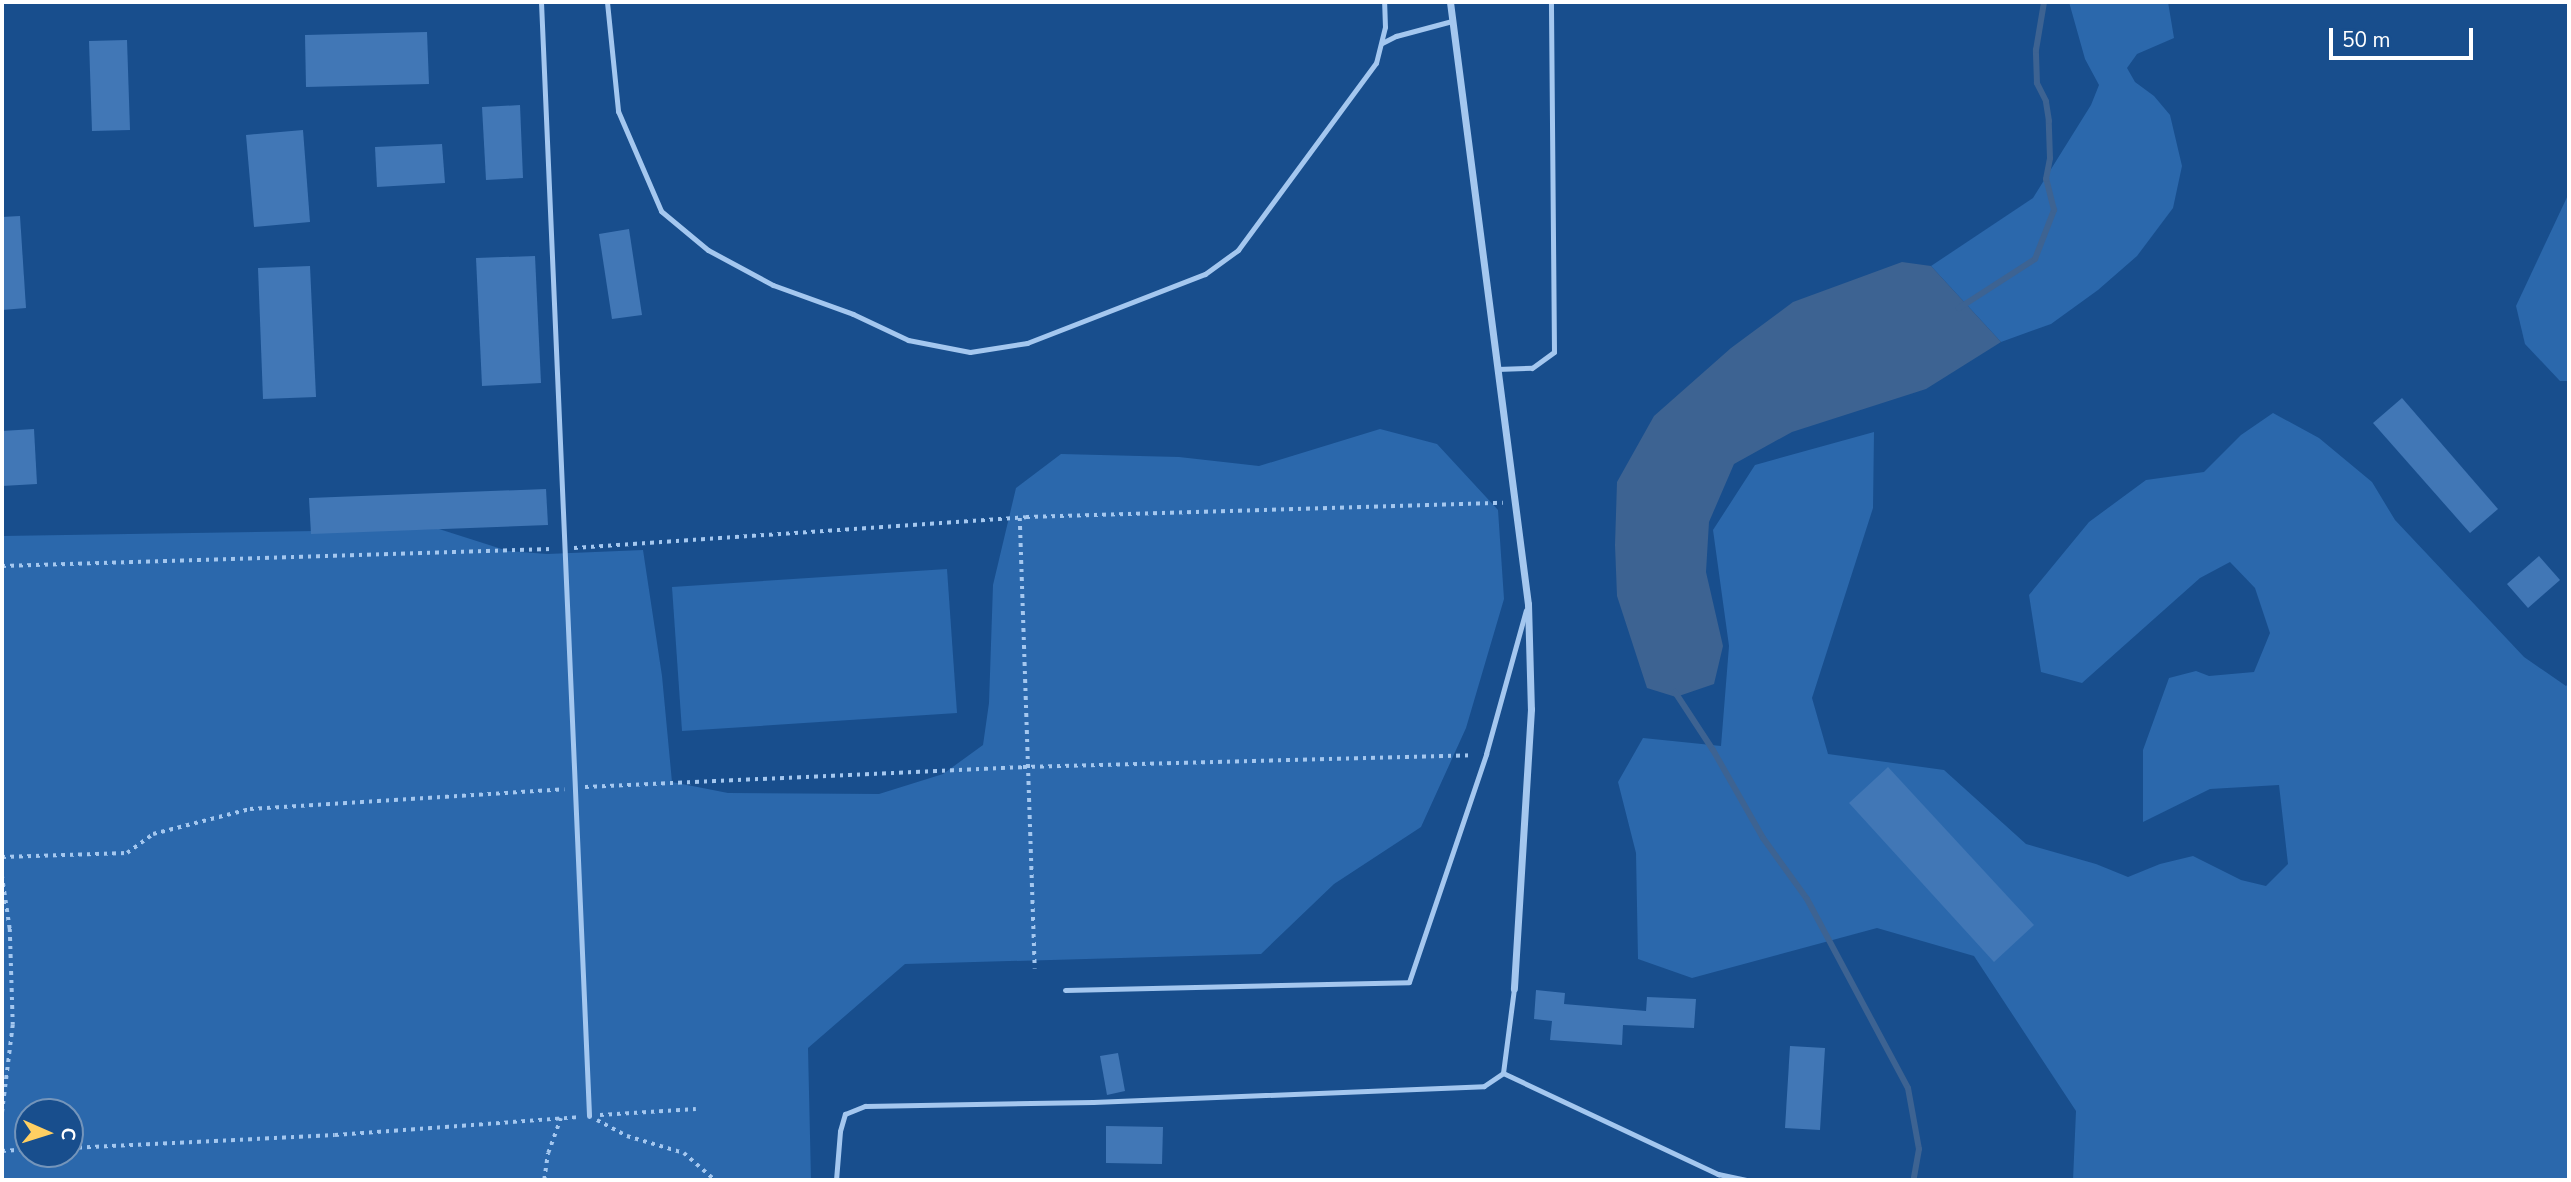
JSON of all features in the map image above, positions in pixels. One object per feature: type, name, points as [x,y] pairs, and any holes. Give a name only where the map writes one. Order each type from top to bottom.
[{"type":"street","points":[[1450,2],[1528,604],[1531,709],[1514,988]]},
{"type":"lane","points":[[541,2],[589,1116]]},
{"type":"lane","points":[[607,2],[618,111],[661,211],[708,250],[773,285],[853,314],[908,340],[970,352],[1027,343],[1205,274],[1238,250],[1376,63],[1382,43],[1384,2]]},
{"type":"lane","points":[[1497,369],[1532,368],[1554,352],[1551,2]]},
{"type":"lane","points":[[1382,43],[1396,36],[1452,21]]},
{"type":"lane","points":[[1065,990],[1409,982],[1486,754],[1528,604]]},
{"type":"lane","points":[[836,1180],[840,1131],[845,1114],[865,1106],[1093,1102],[1484,1086],[1503,1073],[1514,988]]},
{"type":"lane","points":[[1503,1073],[1718,1174],[1747,1180]]},
{"type":"path","points":[[2,566],[566,548],[1020,518],[1515,503]]},
{"type":"path","points":[[1020,518],[1035,969]]},
{"type":"path","points":[[2,857],[128,853],[153,834],[250,809],[576,788],[1029,767],[1486,754]]},
{"type":"path","points":[[2,875],[9,929],[13,1025],[2,1114]]},
{"type":"path","points":[[84,1146],[335,1135],[696,1110]]},
{"type":"path","points":[[589,1116],[627,1136],[684,1153],[715,1180]]},
{"type":"path","points":[[544,1180],[548,1153],[561,1118]]},
{"type":"shaded area","points":[[2069,2],[2168,2],[2174,38],[2137,54],[2127,68],[2135,82],[2154,96],[2170,115],[2182,166],[2173,208],[2137,256],[2098,290],[2051,324],[2001,342],[1931,266],[2033,198],[2091,105],[2099,85],[2085,59]]},
{"type":"shaded area","points":[[2569,193],[2569,381],[2560,381],[2525,344],[2516,306]]},
{"type":"shaded area","points":[[1902,262],[1931,266],[2001,342],[1926,389],[1792,432],[1734,464],[1709,522],[1706,572],[1723,646],[1714,684],[1676,697],[1647,688],[1617,596],[1615,545],[1617,482],[1654,416],[1731,348],[1793,302]]},
{"type":"shaded area","points":[[2273,413],[2319,438],[2372,482],[2395,520],[2524,657],[2566,686],[2569,683],[2569,1180],[2073,1180],[2076,1111],[1974,956],[1877,928],[1692,978],[1638,959],[1636,853],[1618,782],[1643,738],[1721,746],[1729,646],[1713,530],[1755,465],[1874,432],[1873,508],[1812,698],[1828,754],[1944,770],[2026,844],[2096,864],[2128,877],[2160,864],[2193,856],[2241,880],[2266,886],[2288,864],[2279,785],[2210,789],[2143,822],[2143,750],[2169,678],[2196,671],[2209,676],[2254,672],[2270,633],[2255,588],[2230,562],[2200,578],[2082,683],[2041,672],[2029,595],[2089,522],[2146,480],[2204,472],[2241,435]]},
{"type":"shaded area","points":[[1380,429],[1437,444],[1498,510],[1504,599],[1466,728],[1421,827],[1334,884],[1261,954],[905,964],[808,1048],[811,1180],[2,1180],[2,536],[439,529],[508,551],[547,554],[643,550],[662,676],[672,782],[728,793],[879,794],[943,774],[983,745],[989,703],[993,585],[1016,488],[1061,454],[1179,457],[1259,466]]},
{"type":"shaded area","points":[[947,569],[957,713],[682,731],[672,587]]},
{"type":"building","points":[[427,32],[429,84],[306,87],[305,35]]},
{"type":"building","points":[[127,40],[130,130],[92,131],[89,41]]},
{"type":"building","points":[[520,105],[523,178],[486,180],[482,107]]},
{"type":"building","points":[[303,130],[310,222],[254,227],[246,135]]},
{"type":"building","points":[[442,144],[445,183],[377,187],[375,147]]},
{"type":"building","points":[[20,216],[26,308],[2,310],[2,217]]},
{"type":"building","points":[[629,229],[642,315],[612,319],[599,234]]},
{"type":"building","points":[[535,256],[541,383],[482,386],[476,258]]},
{"type":"building","points":[[310,266],[316,397],[263,399],[258,268]]},
{"type":"building","points":[[2402,398],[2498,509],[2470,533],[2373,423]]},
{"type":"building","points":[[34,429],[37,484],[2,486],[2,431]]},
{"type":"building","points":[[546,489],[548,525],[311,534],[309,498]]},
{"type":"building","points":[[2539,556],[2560,580],[2528,608],[2507,584]]},
{"type":"building","points":[[1888,767],[2034,925],[1994,962],[1849,803]]},
{"type":"building","points":[[1536,990],[1565,993],[1564,1004],[1646,1011],[1647,997],[1696,999],[1694,1028],[1623,1025],[1622,1045],[1550,1040],[1552,1021],[1534,1019]]},
{"type":"building","points":[[1790,1046],[1825,1048],[1820,1130],[1785,1128]]},
{"type":"building","points":[[1118,1053],[1125,1091],[1107,1095],[1100,1056]]},
{"type":"building","points":[[1106,1126],[1163,1127],[1162,1164],[1106,1163]]},
{"type":"waterway","points":[[1959,308],[2035,259],[2054,210],[2046,179],[2050,158],[2049,121],[2046,101],[2037,83],[2036,50],[2044,2]]},
{"type":"waterway","points":[[1675,692],[1713,750],[1763,838],[1807,899],[1908,1088],[1919,1149],[1914,1178]]}]
